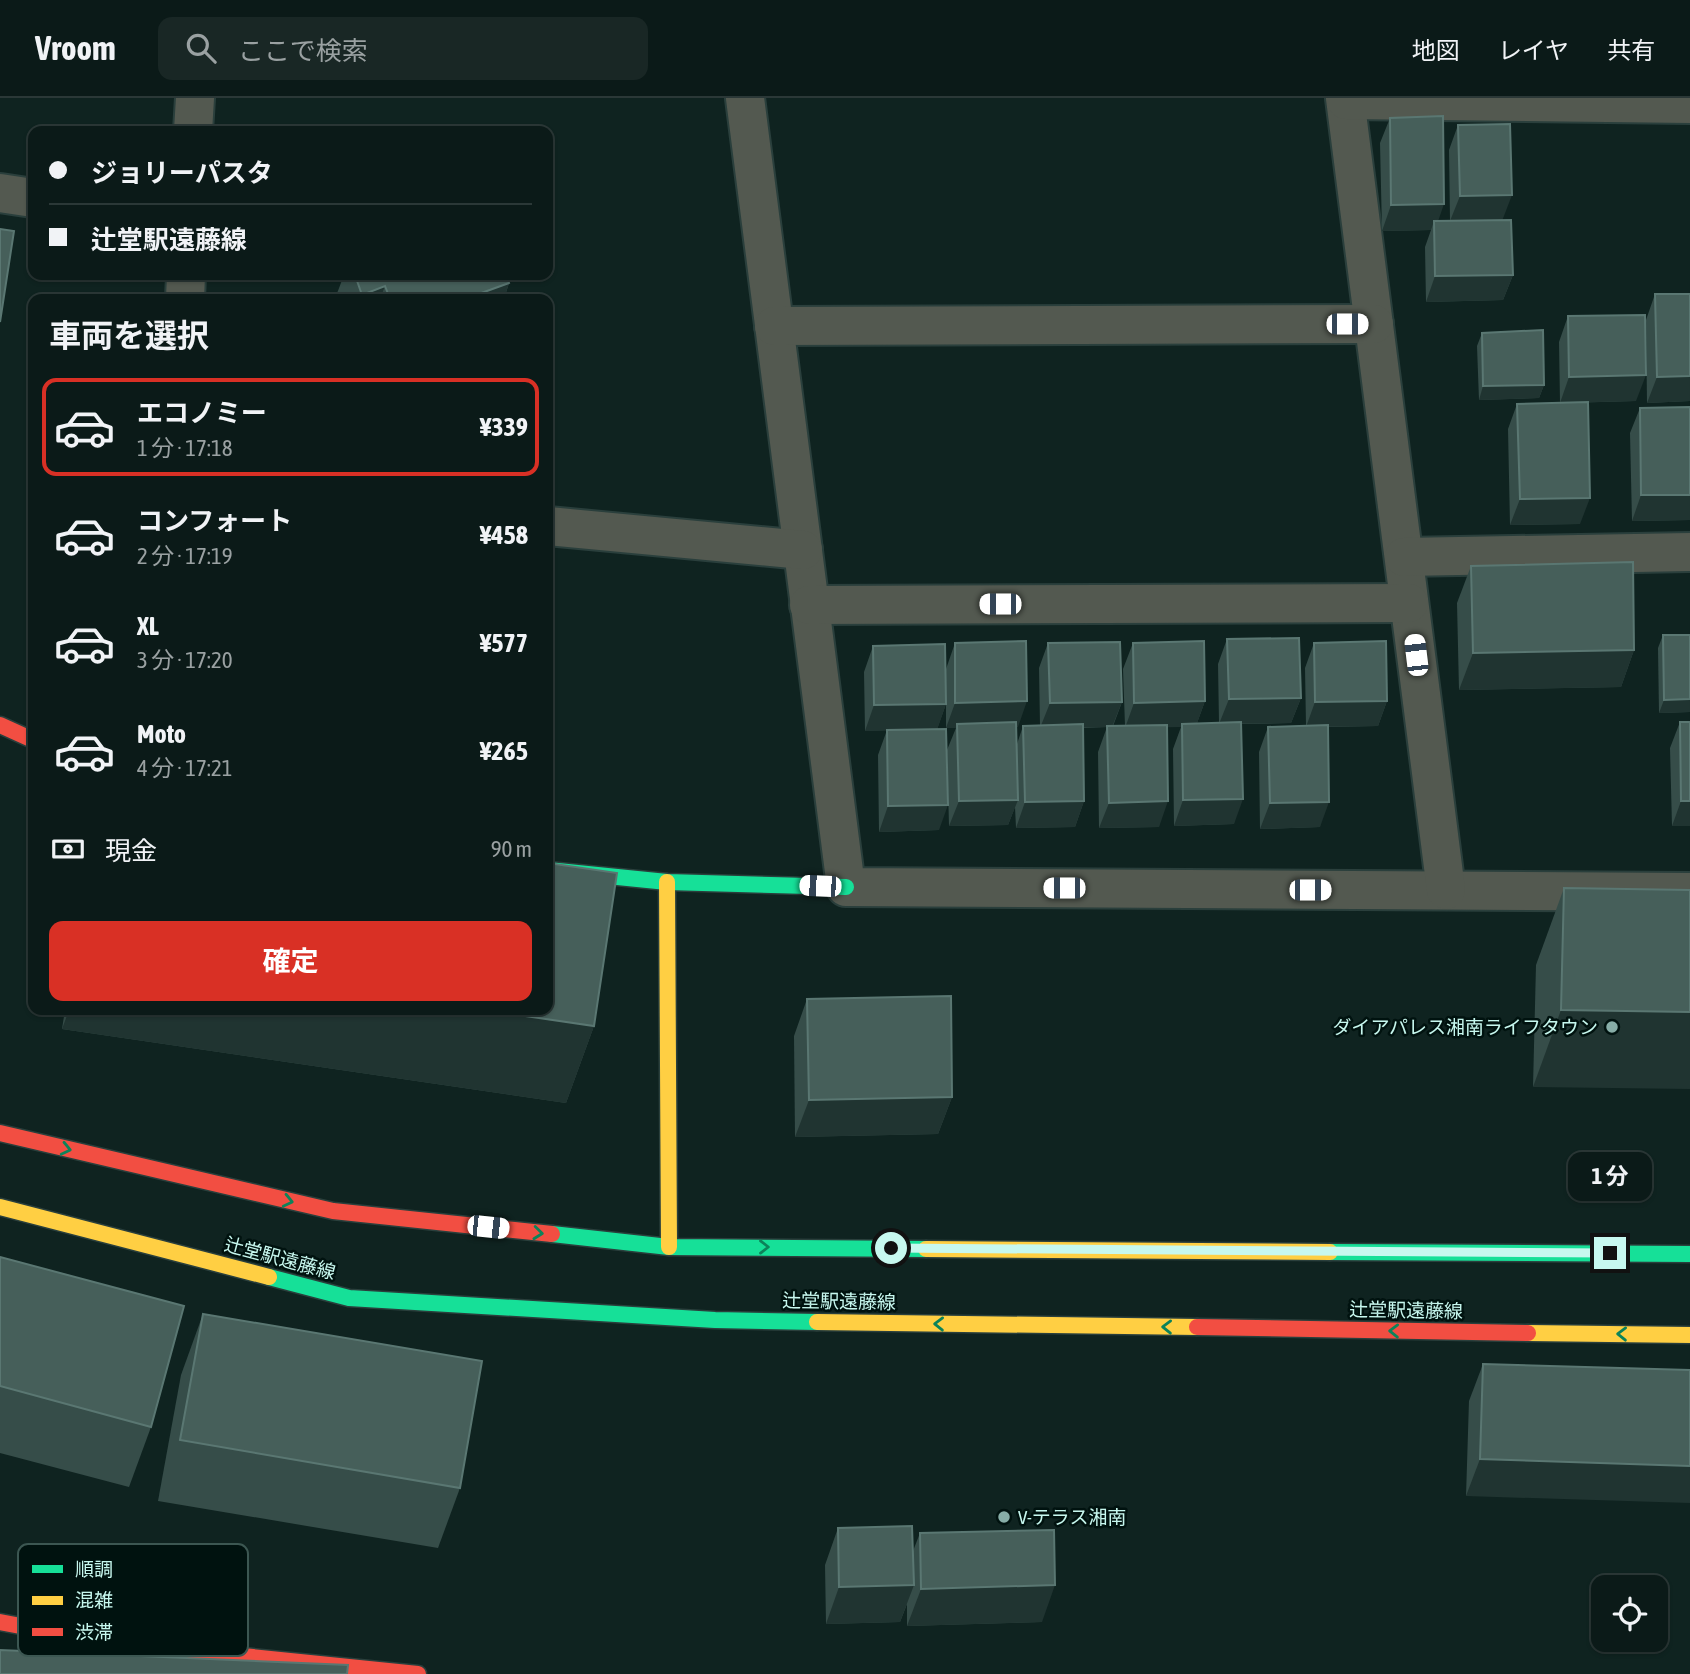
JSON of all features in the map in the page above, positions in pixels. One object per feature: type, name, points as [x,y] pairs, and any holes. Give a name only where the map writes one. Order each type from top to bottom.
[{"type":"street","points":[[193,126],[195,98]]},
{"type":"street","points":[[745,98],[846,887]]},
{"type":"street","points":[[1446,890],[1345,99],[1690,104]]},
{"type":"street","points":[[0,193],[28,197]]},
{"type":"street","points":[[774,326],[1374,324]]},
{"type":"street","points":[[553,526],[803,550]]},
{"type":"street","points":[[1404,557],[1690,552]]},
{"type":"street","points":[[809,605],[1409,603]]},
{"type":"street","points":[[0,725],[28,738]]},
{"type":"street","points":[[553,871],[667,882],[846,887],[1690,892]]},
{"type":"street","points":[[667,882],[669,1247]]},
{"type":"street","points":[[0,1133],[333,1211],[669,1247],[1690,1254]]},
{"type":"street","name":"辻堂駅遠藤線","points":[[0,1207],[349,1298],[715,1320],[1690,1335]]},
{"type":"street","points":[[0,1622],[18,1626]]},
{"type":"street","points":[[237,1656],[418,1674]]},
{"type":"building","points":[[1443,116],[1444,204],[1391,205],[1390,118]]},
{"type":"building","points":[[1510,124],[1512,195],[1460,196],[1458,125]]},
{"type":"building","points":[[1511,220],[1513,275],[1435,276],[1434,221]]},
{"type":"building","points":[[0,229],[14,231],[0,322]]},
{"type":"building","points":[[357,280],[508,280],[509,283],[479,294],[388,294],[385,286],[362,294]]},
{"type":"building","points":[[1655,294],[1690,294],[1690,376],[1657,377]]},
{"type":"building","points":[[1645,315],[1646,375],[1569,377],[1568,316]]},
{"type":"building","points":[[1543,330],[1544,385],[1483,386],[1482,333]]},
{"type":"building","points":[[1588,402],[1590,498],[1520,499],[1517,404]]},
{"type":"building","points":[[1690,407],[1690,495],[1641,495],[1640,408]]},
{"type":"building","points":[[1633,562],[1634,650],[1473,653],[1471,566]]},
{"type":"building","points":[[1663,635],[1690,635],[1690,699],[1664,700]]},
{"type":"building","points":[[1299,638],[1301,698],[1229,699],[1227,639]]},
{"type":"building","points":[[1026,641],[1027,701],[955,703],[955,643]]},
{"type":"building","points":[[1204,641],[1205,701],[1134,703],[1133,643]]},
{"type":"building","points":[[1386,641],[1387,701],[1315,702],[1314,643]]},
{"type":"building","points":[[1120,642],[1122,702],[1050,703],[1048,643]]},
{"type":"building","points":[[945,644],[946,704],[874,705],[873,646]]},
{"type":"building","points":[[1016,722],[1018,800],[959,801],[957,724]]},
{"type":"building","points":[[1241,722],[1243,799],[1183,800],[1182,724]]},
{"type":"building","points":[[1680,722],[1690,722],[1690,801],[1681,801]]},
{"type":"building","points":[[1083,724],[1084,801],[1025,802],[1023,726]]},
{"type":"building","points":[[1167,725],[1168,801],[1109,803],[1107,726]]},
{"type":"building","points":[[1328,725],[1329,802],[1270,803],[1268,727]]},
{"type":"building","points":[[946,729],[948,805],[888,806],[887,730]]},
{"type":"building","points":[[553,864],[617,873],[594,1026],[518,1015],[553,1015]]},
{"type":"building","points":[[1564,888],[1690,890],[1690,1012],[1561,1010]]},
{"type":"building","points":[[951,996],[952,1097],[809,1100],[807,999]]},
{"type":"building","points":[[0,1257],[184,1306],[151,1427],[0,1386]]},
{"type":"building","points":[[203,1314],[482,1361],[460,1488],[180,1440]]},
{"type":"building","points":[[1483,1364],[1690,1370],[1690,1466],[1480,1459]]},
{"type":"building","points":[[912,1526],[914,1585],[839,1587],[838,1528]]},
{"type":"building","points":[[1054,1530],[1055,1585],[921,1589],[920,1533]]},
{"type":"building","points":[[0,1650],[18,1651],[18,1656],[139,1656],[348,1665],[347,1674],[0,1674]]},
{"type":"traffic: fast","points":[[553,871],[667,882],[846,887]]},
{"type":"traffic: fast","points":[[552,1234],[669,1247],[926,1249]]},
{"type":"traffic: fast","points":[[1330,1252],[1690,1254]]},
{"type":"traffic: fast","points":[[269,1277],[349,1298],[715,1320],[817,1322]]},
{"type":"traffic: slow","points":[[667,882],[669,1247]]},
{"type":"traffic: slow","points":[[0,1207],[269,1277]]},
{"type":"traffic: slow","points":[[926,1249],[1330,1252]]},
{"type":"traffic: slow","points":[[817,1322],[1197,1327]]},
{"type":"traffic: slow","points":[[1528,1333],[1690,1335]]},
{"type":"traffic: jam","points":[[0,725],[28,738]]},
{"type":"traffic: jam","points":[[0,1133],[333,1211],[552,1234]]},
{"type":"traffic: jam","points":[[1197,1327],[1528,1333]]},
{"type":"traffic: jam","points":[[0,1622],[18,1625]]},
{"type":"traffic: jam","points":[[242,1656],[418,1674]]},
{"type":"place","name":"ダイアパレス湘南ライフタウン","points":[[1612,1027]]},
{"type":"place","name":"V-テラス湘南","points":[[1004,1517]]},
{"type":"route","points":[[891,1248],[1610,1253]]}]
